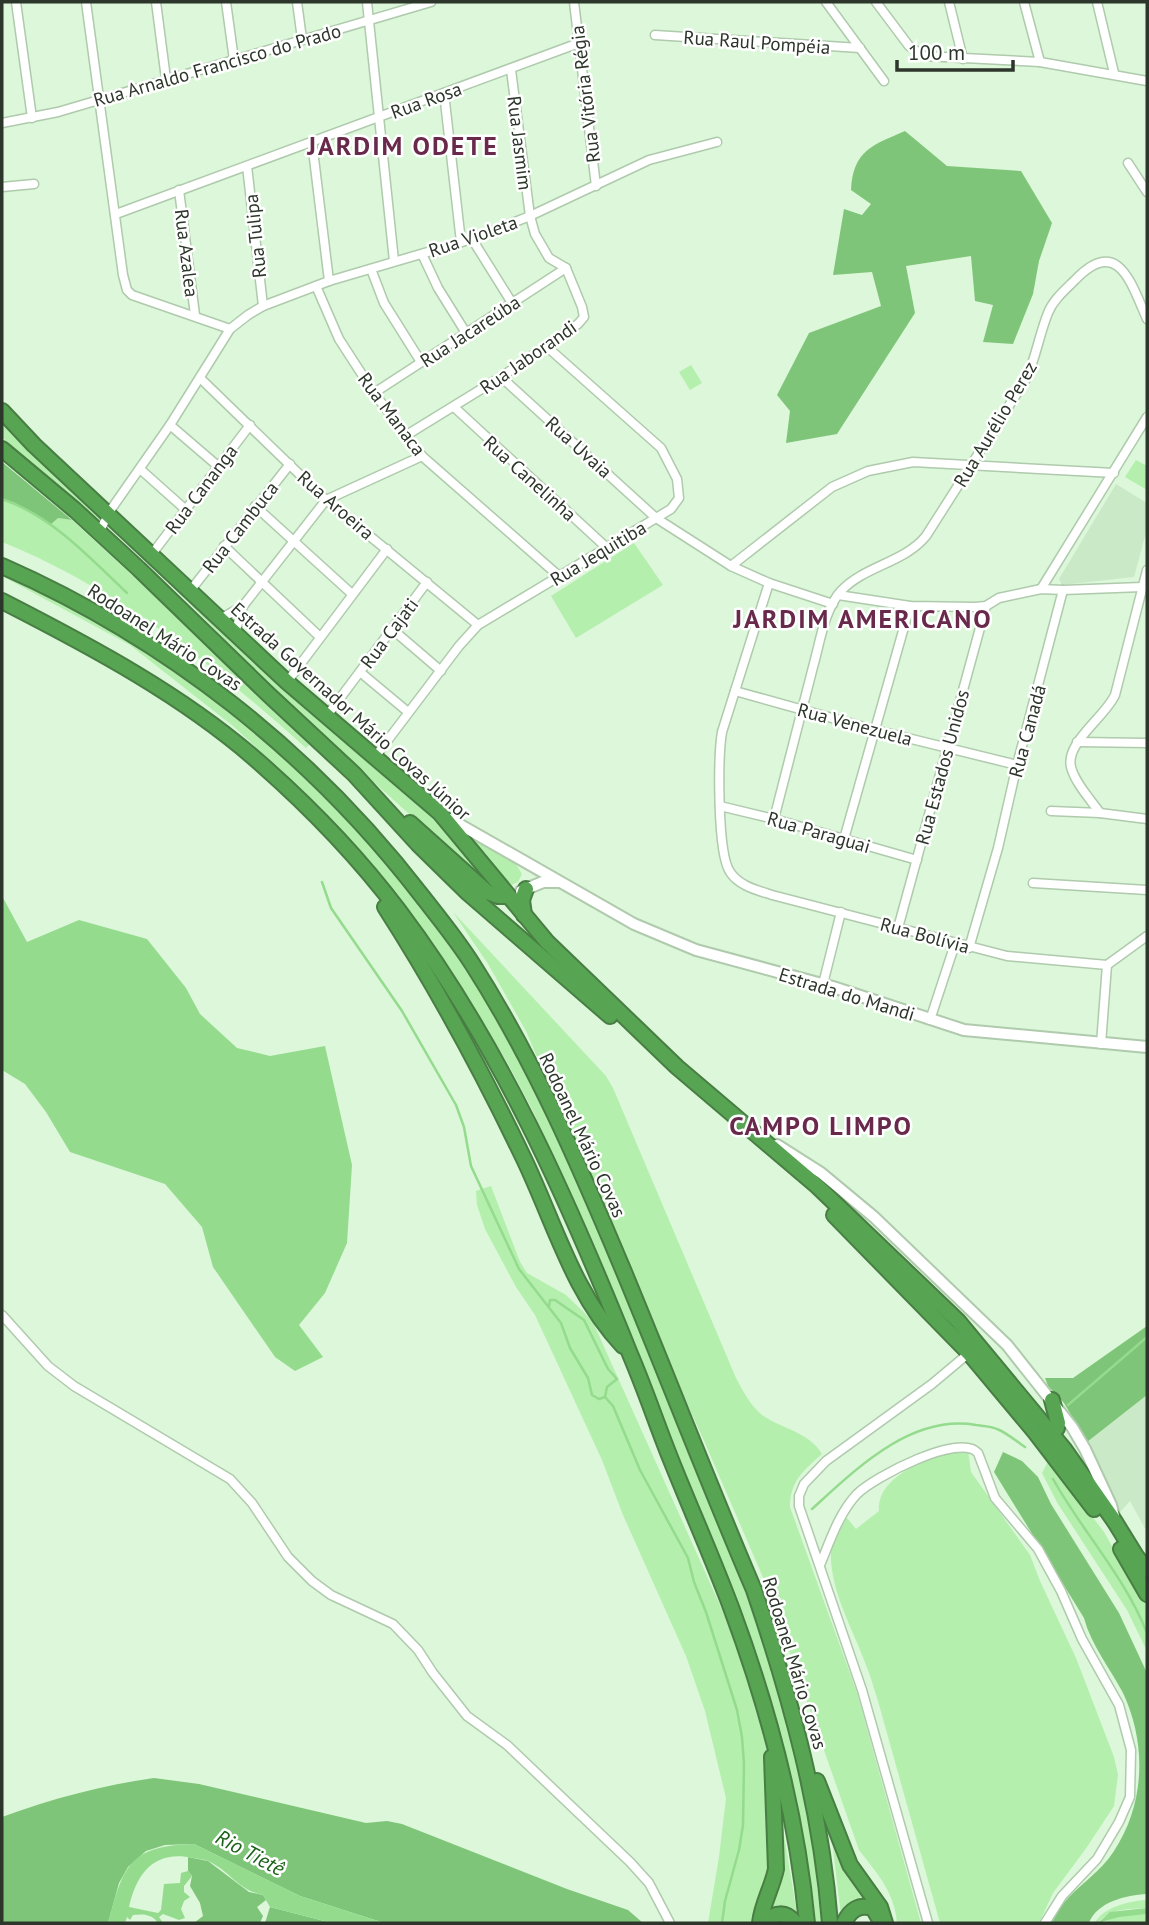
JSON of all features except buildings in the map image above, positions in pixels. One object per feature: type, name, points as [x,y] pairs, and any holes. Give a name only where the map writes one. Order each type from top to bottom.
[{"type":"highway","name":"Estrada Governador Mário Covas Júnior","points":[[2,411],[287,682],[440,813],[547,942],[606,1000],[728,1112],[817,1186],[932,1294],[994,1361],[1051,1432],[1147,1570]]},
{"type":"highway","name":"Estrada Governador Mário Covas Júnior","points":[[2,452],[99,532],[354,774],[418,844],[468,893],[610,1016],[723,1120],[811,1192],[969,1353],[1028,1423],[1086,1496],[1147,1594]]},
{"type":"highway","name":"Rodoanel Mário Covas","points":[[2,566],[83,605],[199,678],[245,713],[287,749],[351,812],[386,850],[457,941],[546,1094],[594,1199],[754,1590],[777,1656],[804,1752],[819,1830],[830,1923]]},
{"type":"highway","points":[[2,601],[132,673],[211,724],[260,763],[353,855],[419,937],[496,1061],[558,1187],[630,1353],[733,1612],[773,1742],[799,1855],[807,1923]]},
{"type":"highway","points":[[354,774],[483,889],[498,896],[508,896]]},
{"type":"highway","points":[[353,855],[410,945],[470,1053],[523,1157],[586,1298],[607,1329],[630,1353]]},
{"type":"highway","points":[[524,915],[522,900],[526,889]]},
{"type":"highway","points":[[1028,1423],[1043,1433],[1057,1428],[1052,1400]]},
{"type":"highway","points":[[762,1923],[762,1909],[773,1884],[776,1869],[773,1742]]},
{"type":"highway","points":[[804,1752],[850,1865],[880,1907],[883,1923]]},
{"type":"highway","points":[[844,1923],[850,1913],[859,1907],[867,1906],[873,1908],[883,1923]]},
{"type":"highway","points":[[762,1923],[781,1913],[795,1923]]},
{"type":"main road","name":"Estrada do Mandi","points":[[440,813],[482,840],[634,924],[675,943],[728,960],[823,984],[964,1030],[1147,1047]]},
{"type":"main road","points":[[524,862],[527,873],[526,889]]},
{"type":"main road","points":[[508,896],[543,882],[563,883]]},
{"type":"main road","points":[[728,1112],[821,1173],[884,1226],[1007,1345],[1052,1400],[1085,1449],[1111,1505],[1115,1522]]},
{"type":"street","points":[[16,2],[32,118]]},
{"type":"street","points":[[86,2],[127,289],[138,298],[230,329]]},
{"type":"street","points":[[156,2],[166,79]]},
{"type":"street","points":[[226,2],[234,60]]},
{"type":"street","points":[[297,2],[302,39]]},
{"type":"street","points":[[366,2],[394,261]]},
{"type":"street","name":"Rua Arnaldo Francisco do Prado","points":[[2,123],[32,118],[101,99],[431,2]]},
{"type":"street","name":"Rua Vitória Régia","points":[[574,2],[596,186]]},
{"type":"street","points":[[826,2],[884,81]]},
{"type":"street","points":[[876,2],[909,46],[924,56],[1040,62],[1114,73],[1147,81]]},
{"type":"street","points":[[949,2],[963,59]]},
{"type":"street","points":[[1024,2],[1040,62]]},
{"type":"street","points":[[1097,2],[1114,73]]},
{"type":"street","name":"Rua Raul Pompéia","points":[[655,35],[860,48]]},
{"type":"street","name":"Rua Rosa","points":[[116,214],[579,43]]},
{"type":"street","name":"Rua Jasmim","points":[[510,70],[530,216]]},
{"type":"street","points":[[444,93],[461,242]]},
{"type":"street","points":[[312,142],[330,281]]},
{"type":"street","name":"Rua Violeta","points":[[99,532],[230,329],[240,320],[263,306],[330,281],[472,239],[530,216],[649,160],[717,142]]},
{"type":"street","points":[[1128,163],[1147,192]]},
{"type":"street","name":"Rua Tulipa","points":[[247,166],[263,306]]},
{"type":"street","points":[[2,187],[34,184]]},
{"type":"street","name":"Rua Azalea","points":[[179,190],[195,315]]},
{"type":"street","name":"Rua Jaborandi","points":[[405,436],[502,377],[584,317],[566,268],[549,258],[535,234],[530,216]]},
{"type":"street","points":[[472,239],[512,303]]},
{"type":"street","points":[[422,254],[438,288],[466,333]]},
{"type":"street","name":"Rua Aurélio Perez","points":[[838,595],[853,581],[920,544],[973,464],[1032,366],[1050,307],[1084,270],[1097,262],[1116,263],[1129,280],[1147,319]]},
{"type":"street","name":"Rua Jacareúba","points":[[374,393],[566,268]]},
{"type":"street","points":[[371,269],[384,303],[421,362]]},
{"type":"street","name":"Rua Manaca","points":[[316,286],[339,340],[405,436],[422,456],[560,577]]},
{"type":"street","name":"Rua Jequitiba","points":[[375,757],[478,625],[671,509],[679,498],[679,486],[665,454],[546,346]]},
{"type":"street","name":"Rua Uvaia","points":[[502,377],[656,518],[731,566],[769,583],[833,604]]},
{"type":"street","name":"Rua Aroeira","points":[[200,378],[326,500],[478,625]]},
{"type":"street","name":"Rua Canelinha","points":[[454,407],[607,548]]},
{"type":"street","points":[[1041,589],[1147,417]]},
{"type":"street","points":[[170,425],[219,467]]},
{"type":"street","name":"Rua Cananga","points":[[152,554],[250,425]]},
{"type":"street","points":[[235,633],[243,607],[326,500],[422,456]]},
{"type":"street","name":"Rua Cambuca","points":[[190,591],[290,464]]},
{"type":"street","points":[[731,566],[832,487],[850,477],[894,464],[973,464],[1114,473]]},
{"type":"street","points":[[140,469],[186,510]]},
{"type":"street","points":[[256,506],[352,594]]},
{"type":"street","points":[[224,546],[320,637]]},
{"type":"street","points":[[287,682],[387,549]]},
{"type":"street","points":[[1100,813],[1071,768],[1071,755],[1077,742],[1105,712],[1115,695],[1147,570]]},
{"type":"street","name":"Rua Cajati","points":[[326,717],[428,582]]},
{"type":"street","points":[[720,806],[719,747],[722,732],[769,583]]},
{"type":"street","points":[[775,819],[802,709],[838,595],[910,606],[986,606],[999,598],[1041,589],[1142,587]]},
{"type":"street","name":"Rua Canadá","points":[[969,948],[998,848],[1063,590]]},
{"type":"street","points":[[844,839],[910,606]]},
{"type":"street","name":"Rua Estados Unidos","points":[[898,928],[986,606]]},
{"type":"street","points":[[220,619],[243,607]]},
{"type":"street","points":[[392,629],[441,671]]},
{"type":"street","points":[[360,672],[408,712]]},
{"type":"street","name":"Rua Venezuela","points":[[735,691],[875,730],[1017,765]]},
{"type":"street","points":[[1077,742],[1147,743]]},
{"type":"street","name":"Rua Paraguai","points":[[720,806],[917,860]]},
{"type":"street","name":"Rua Bolívia","points":[[720,806],[727,867],[736,879],[746,886],[969,948],[1035,960],[1107,965]]},
{"type":"street","points":[[1051,811],[1147,819]]},
{"type":"street","points":[[1033,883],[1147,890]]},
{"type":"street","points":[[823,984],[841,912]]},
{"type":"street","points":[[1101,1044],[1107,965],[1147,936]]},
{"type":"street","points":[[930,1020],[953,950],[959,944]]},
{"type":"street","points":[[2,1315],[48,1366],[74,1386],[230,1479],[240,1488],[288,1558],[312,1581],[331,1595],[393,1624],[418,1650],[467,1716],[507,1745],[630,1862],[649,1883],[670,1923]]},
{"type":"street","points":[[928,1923],[862,1690],[799,1506],[799,1496],[804,1484],[826,1461],[932,1384],[969,1353]]},
{"type":"street","points":[[820,1565],[833,1531],[856,1495],[866,1486],[905,1463],[964,1447],[970,1447],[978,1453],[995,1498],[1038,1549],[1061,1591],[1082,1639],[1119,1704],[1127,1731],[1132,1776],[1130,1797],[1097,1859],[1066,1891],[1045,1923]]},
{"type":"shaded area","points":[[905,131],[947,166],[1021,171],[1052,223],[1039,261],[1033,294],[1013,344],[983,342],[993,305],[975,301],[971,256],[906,266],[915,313],[837,434],[786,443],[790,411],[777,395],[809,333],[881,306],[872,272],[833,275],[844,209],[862,215],[871,204],[851,190],[856,166],[874,145]]},
{"type":"shaded area","points":[[691,365],[702,383],[690,390],[679,372]]},
{"type":"shaded area","points":[[2,422],[100,518],[101,524],[2,437]]},
{"type":"shaded area","points":[[1136,460],[1147,466],[1147,490],[1125,477]]},
{"type":"shaded area","points":[[2,462],[72,520],[58,518],[50,525],[15,503],[2,499]]},
{"type":"shaded area","points":[[1116,484],[1147,503],[1147,529],[1134,577],[1062,585],[1059,579]]},
{"type":"shaded area","points":[[2,499],[58,518],[72,520],[310,744],[306,748],[200,659],[124,606],[85,582],[2,542]]},
{"type":"shaded area","points":[[126,540],[151,560],[310,712],[446,824],[495,886],[482,880],[302,717]]},
{"type":"shaded area","points":[[634,543],[663,585],[576,638],[551,596]]},
{"type":"shaded area","points":[[2,562],[195,678],[311,781],[393,870],[466,969],[518,1055],[582,1184],[745,1577],[806,1782],[825,1923],[815,1923],[796,1805],[762,1674],[738,1605],[581,1218],[533,1111],[507,1062],[434,949],[337,829],[273,763],[233,726],[130,645],[2,576]]},
{"type":"shaded area","points":[[467,836],[514,861],[522,874],[518,882],[509,886]]},
{"type":"shaded area","points":[[2,896],[27,942],[79,920],[147,939],[186,988],[200,1014],[237,1048],[270,1056],[325,1046],[352,1165],[347,1243],[325,1293],[299,1325],[323,1357],[295,1371],[275,1357],[213,1267],[202,1227],[165,1184],[70,1152],[25,1084],[2,1070]]},
{"type":"shaded area","points":[[453,912],[606,1076],[744,1393],[762,1415],[803,1436],[822,1454],[795,1483],[790,1507],[857,1693],[921,1923],[897,1923],[889,1893],[859,1850],[765,1582],[705,1443],[640,1299],[526,1031],[488,964]]},
{"type":"shaded area","points":[[491,1186],[520,1262],[527,1273],[566,1295],[592,1320],[741,1652],[755,1693],[772,1762],[798,1920],[708,1923],[726,1798],[705,1711],[686,1656],[623,1515],[602,1460],[535,1315],[516,1287],[485,1229],[477,1205],[476,1191]]},
{"type":"shaded area","points":[[1147,1326],[1147,1395],[1087,1442],[1064,1403],[1048,1386],[1045,1378],[1073,1378]]},
{"type":"shaded area","points":[[1147,1395],[1147,1532],[1130,1501],[1120,1512],[1087,1442]]},
{"type":"shaded area","points":[[954,1449],[968,1450],[971,1472],[1030,1555],[1076,1658],[1114,1757],[1118,1775],[1114,1806],[1053,1893],[1039,1923],[940,1923],[878,1701],[841,1604],[832,1572],[832,1540],[839,1525],[847,1518],[856,1529],[879,1511],[881,1498],[895,1478],[918,1464]]},
{"type":"shaded area","points":[[1003,1452],[1022,1461],[1038,1477],[1051,1504],[1119,1613],[1147,1673],[1147,1894],[1122,1898],[1105,1905],[1089,1923],[1052,1923],[1068,1898],[1109,1859],[1124,1833],[1137,1794],[1139,1753],[1136,1733],[1123,1693],[1096,1647],[1084,1618],[994,1472]]},
{"type":"shaded area","points":[[1049,1460],[1104,1532],[1143,1602],[1146,1602],[1147,1651],[1127,1610],[1058,1504],[1042,1473]]},
{"type":"shaded area","points":[[154,1778],[199,1784],[366,1823],[387,1821],[402,1824],[628,1910],[643,1923],[384,1923],[300,1896],[194,1844],[165,1845],[146,1851],[128,1867],[119,1883],[108,1923],[2,1923],[2,1817],[77,1793]]},
{"type":"shaded area","points":[[830,1824],[870,1898],[848,1904],[841,1915]]},
{"type":"shaded area","points":[[194,1844],[300,1896],[384,1923],[332,1923],[270,1907],[263,1895],[240,1885],[216,1865],[205,1860],[180,1856],[168,1857],[150,1866],[137,1883],[129,1907],[158,1913],[161,1910],[164,1884],[180,1883],[181,1873],[188,1871],[192,1876],[184,1886],[184,1892],[190,1897],[184,1901],[181,1909],[185,1918],[179,1920],[163,1914],[159,1917],[163,1923],[158,1923],[150,1916],[133,1915],[130,1920],[127,1917],[125,1923],[108,1923],[119,1886],[133,1862],[155,1849]]},
{"type":"shaded area","points":[[188,1857],[208,1861],[249,1892],[263,1895],[266,1900],[257,1907],[263,1916],[260,1923],[194,1923],[203,1916],[200,1903],[190,1886],[192,1876],[188,1871]]},
{"type":"shaded area","points":[[1147,1900],[1147,1908],[1114,1912],[1095,1923],[1110,1909],[1125,1903]]},
{"type":"shaded area","points":[[270,1907],[332,1923],[265,1923]]},
{"type":"shaded area","points":[[1147,1908],[1147,1914],[1119,1917],[1098,1923],[1110,1912]]},
{"type":"shaded area","points":[[1147,1914],[1147,1923],[1104,1923],[1119,1916]]},
{"type":"waterway","points":[[2,499],[20,506],[54,527],[127,593]]},
{"type":"waterway","points":[[322,882],[331,908],[402,1011],[456,1105],[464,1127],[471,1166],[519,1269],[561,1323],[570,1348],[588,1378],[592,1395],[599,1399],[605,1397],[613,1406],[640,1470],[688,1558],[737,1710],[742,1737],[743,1825],[722,1923]]},
{"type":"waterway","points":[[549,1306],[550,1300],[555,1300],[584,1320],[608,1369],[617,1379],[607,1387],[605,1397]]},
{"type":"waterway","points":[[1068,1405],[1147,1337]]},
{"type":"waterway","points":[[812,1509],[847,1477],[886,1448],[929,1428],[952,1424],[990,1427],[1025,1447]]},
{"type":"waterway","points":[[1053,1479],[1115,1573],[1147,1633]]},
{"type":"district","name":"JARDIM ODETE","points":[[403,146]]},
{"type":"district","name":"JARDIM AMERICANO","points":[[863,619]]},
{"type":"district","name":"CAMPO LIMPO","points":[[821,1126]]},
{"type":"water label","name":"Rio Tietê","points":[[250,1853]]}]
